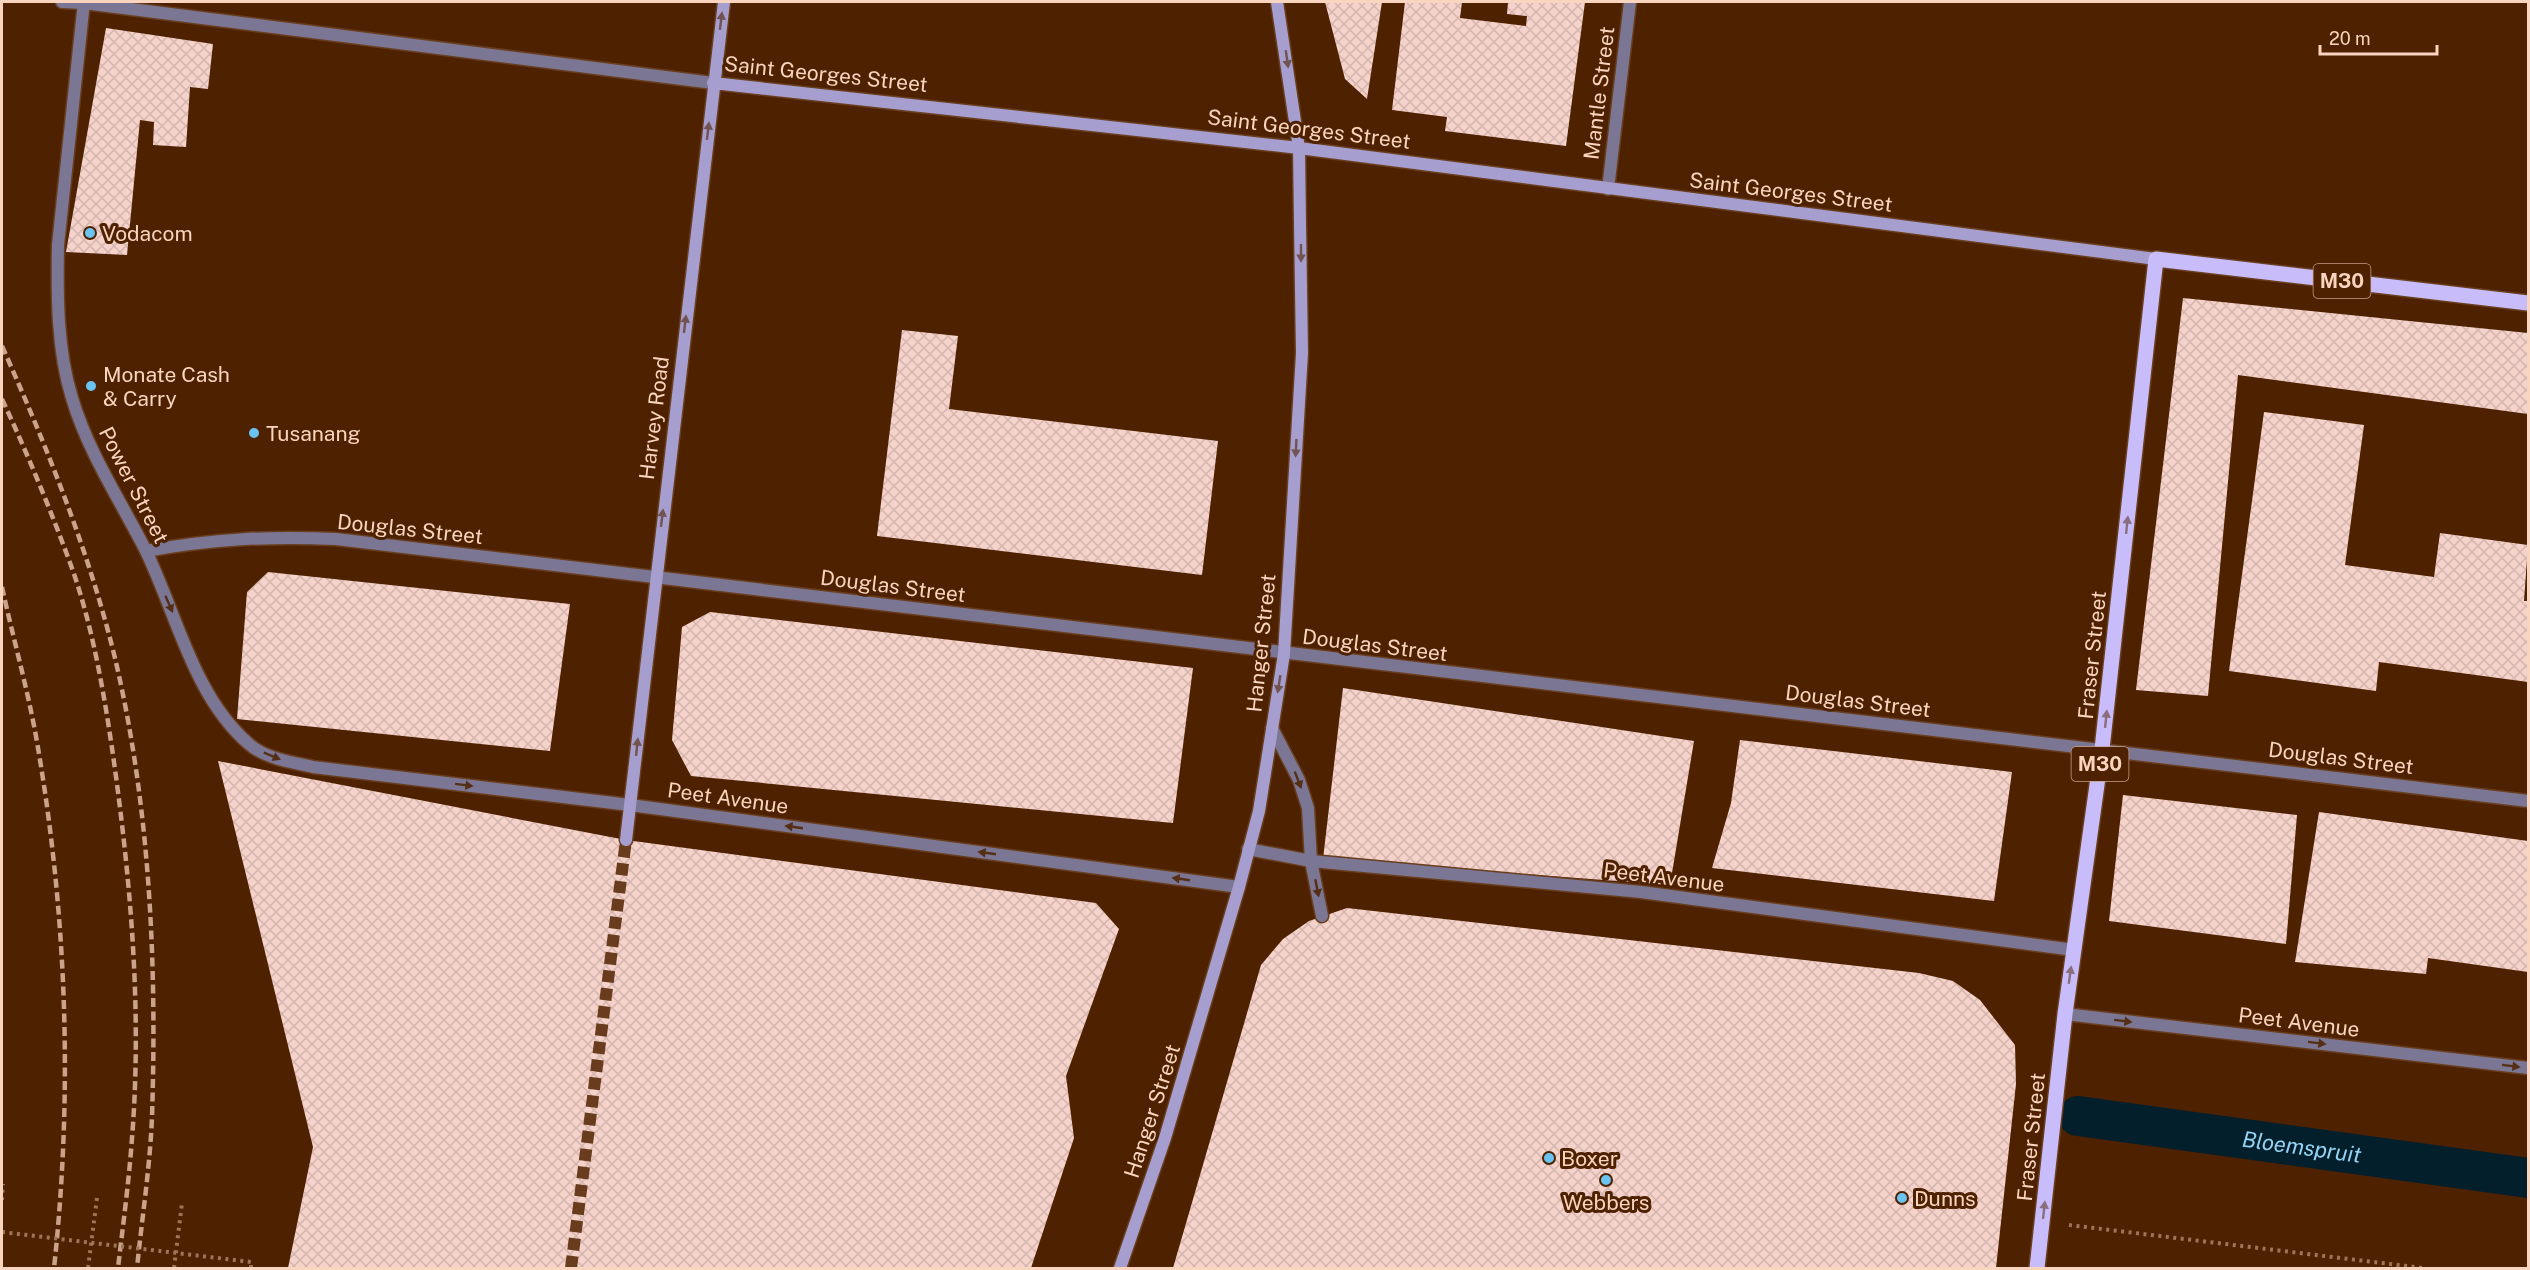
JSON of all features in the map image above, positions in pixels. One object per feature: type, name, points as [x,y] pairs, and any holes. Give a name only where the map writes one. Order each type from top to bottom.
[{"type":"main road","name":"Harvey Road","points":[[626,840],[724,2]]},
{"type":"main road","name":"Hanger Street","points":[[1120,1269],[1165,1138],[1239,887],[1259,811],[1284,654],[1302,353],[1299,148],[1277,2]]},
{"type":"main road","name":"Saint Georges Street","points":[[713,83],[1299,148],[2156,260],[2529,303]]},
{"type":"main road","name":"Fraser Street","points":[[2037,1269],[2065,1014],[2103,749],[2156,260]]},
{"type":"street","name":"Saint Georges Street","points":[[62,2],[84,2],[713,83]]},
{"type":"street","name":"Power Street","points":[[84,2],[58,245],[57,283],[61,340],[71,398],[94,453],[146,551],[208,693],[225,721]]},
{"type":"street","name":"Mantle Street","points":[[1608,189],[1630,2]]},
{"type":"street","name":"Douglas Street","points":[[146,551],[207,541],[261,537],[336,539],[2529,801]]},
{"type":"street","name":"Peet Avenue","points":[[225,721],[251,746],[277,759],[313,767],[630,805],[1239,887]]},
{"type":"street","points":[[1272,728],[1299,780],[1308,808],[1311,861],[1322,916]]},
{"type":"street","name":"Peet Avenue","points":[[1248,849],[1311,861],[1641,892],[2074,950]]},
{"type":"street","name":"Peet Avenue","points":[[2065,1014],[2529,1068]]},
{"type":"path","points":[[2,1200],[3,1184]]},
{"type":"path","points":[[88,1269],[97,1198]]},
{"type":"path","points":[[174,1269],[182,1203]]},
{"type":"path","points":[[2042,1222],[2423,1269]]},
{"type":"path","points":[[2,1232],[251,1262],[251,1269]]},
{"type":"building","points":[[1325,2],[1382,2],[1367,99],[1345,79]]},
{"type":"building","points":[[1405,2],[1462,2],[1460,18],[1526,26],[1527,16],[1507,14],[1508,2],[1585,2],[1566,146],[1445,131],[1447,117],[1392,110]]},
{"type":"building","points":[[106,28],[213,44],[208,89],[190,87],[186,147],[153,145],[154,122],[140,120],[127,255],[66,252]]},
{"type":"building","points":[[2183,298],[2528,333],[2528,414],[2238,375],[2208,696],[2136,690]]},
{"type":"building","points":[[902,330],[958,336],[949,409],[1218,441],[1202,575],[877,536]]},
{"type":"building","points":[[2264,412],[2364,425],[2345,565],[2434,577],[2440,533],[2528,545],[2524,601],[2528,601],[2528,682],[2379,662],[2376,691],[2229,671]]},
{"type":"building","points":[[268,572],[570,604],[550,751],[237,719],[247,592]]},
{"type":"building","points":[[710,612],[1193,668],[1173,823],[691,776],[672,740],[682,627]]},
{"type":"building","points":[[1343,688],[1694,741],[1670,885],[1323,859]]},
{"type":"building","points":[[1740,740],[2012,772],[1994,901],[1712,868],[1731,803]]},
{"type":"building","points":[[218,761],[626,840],[1096,903],[1119,929],[1066,1076],[1074,1138],[1031,1268],[288,1268],[313,1147]]},
{"type":"building","points":[[2123,795],[2297,815],[2286,944],[2109,921]]},
{"type":"building","points":[[2319,812],[2528,841],[2528,972],[2428,958],[2426,974],[2295,962]]},
{"type":"building","points":[[1347,908],[1919,973],[1953,981],[1980,1000],[2015,1045],[2016,1084],[1996,1268],[1173,1268],[1261,965],[1283,939],[1309,921]]},
{"type":"waterway","name":"Bloemspruit","points":[[2078,1116],[2528,1178]]},
{"type":"tunnel","points":[[571,1268],[626,840]]},
{"type":"railway","points":[[2,346],[50,459],[92,576],[114,654],[136,768],[148,884],[153,1001],[151,1136],[137,1268]]},
{"type":"railway","points":[[2,399],[73,571],[98,666],[114,762],[130,902],[136,1044],[131,1154],[118,1268]]},
{"type":"railway","points":[[2,587],[37,742],[47,807],[61,939],[64,1005],[64,1136],[54,1268]]},
{"type":"place","name":"Vodacom","points":[[90,233]]},
{"type":"place","name":"Monate Cash & Carry","points":[[91,386]]},
{"type":"place","name":"Tusanang","points":[[254,433]]},
{"type":"place","name":"Boxer","points":[[1549,1158]]},
{"type":"place","name":"Webbers","points":[[1606,1180]]},
{"type":"place","name":"Dunns","points":[[1902,1198]]}]
